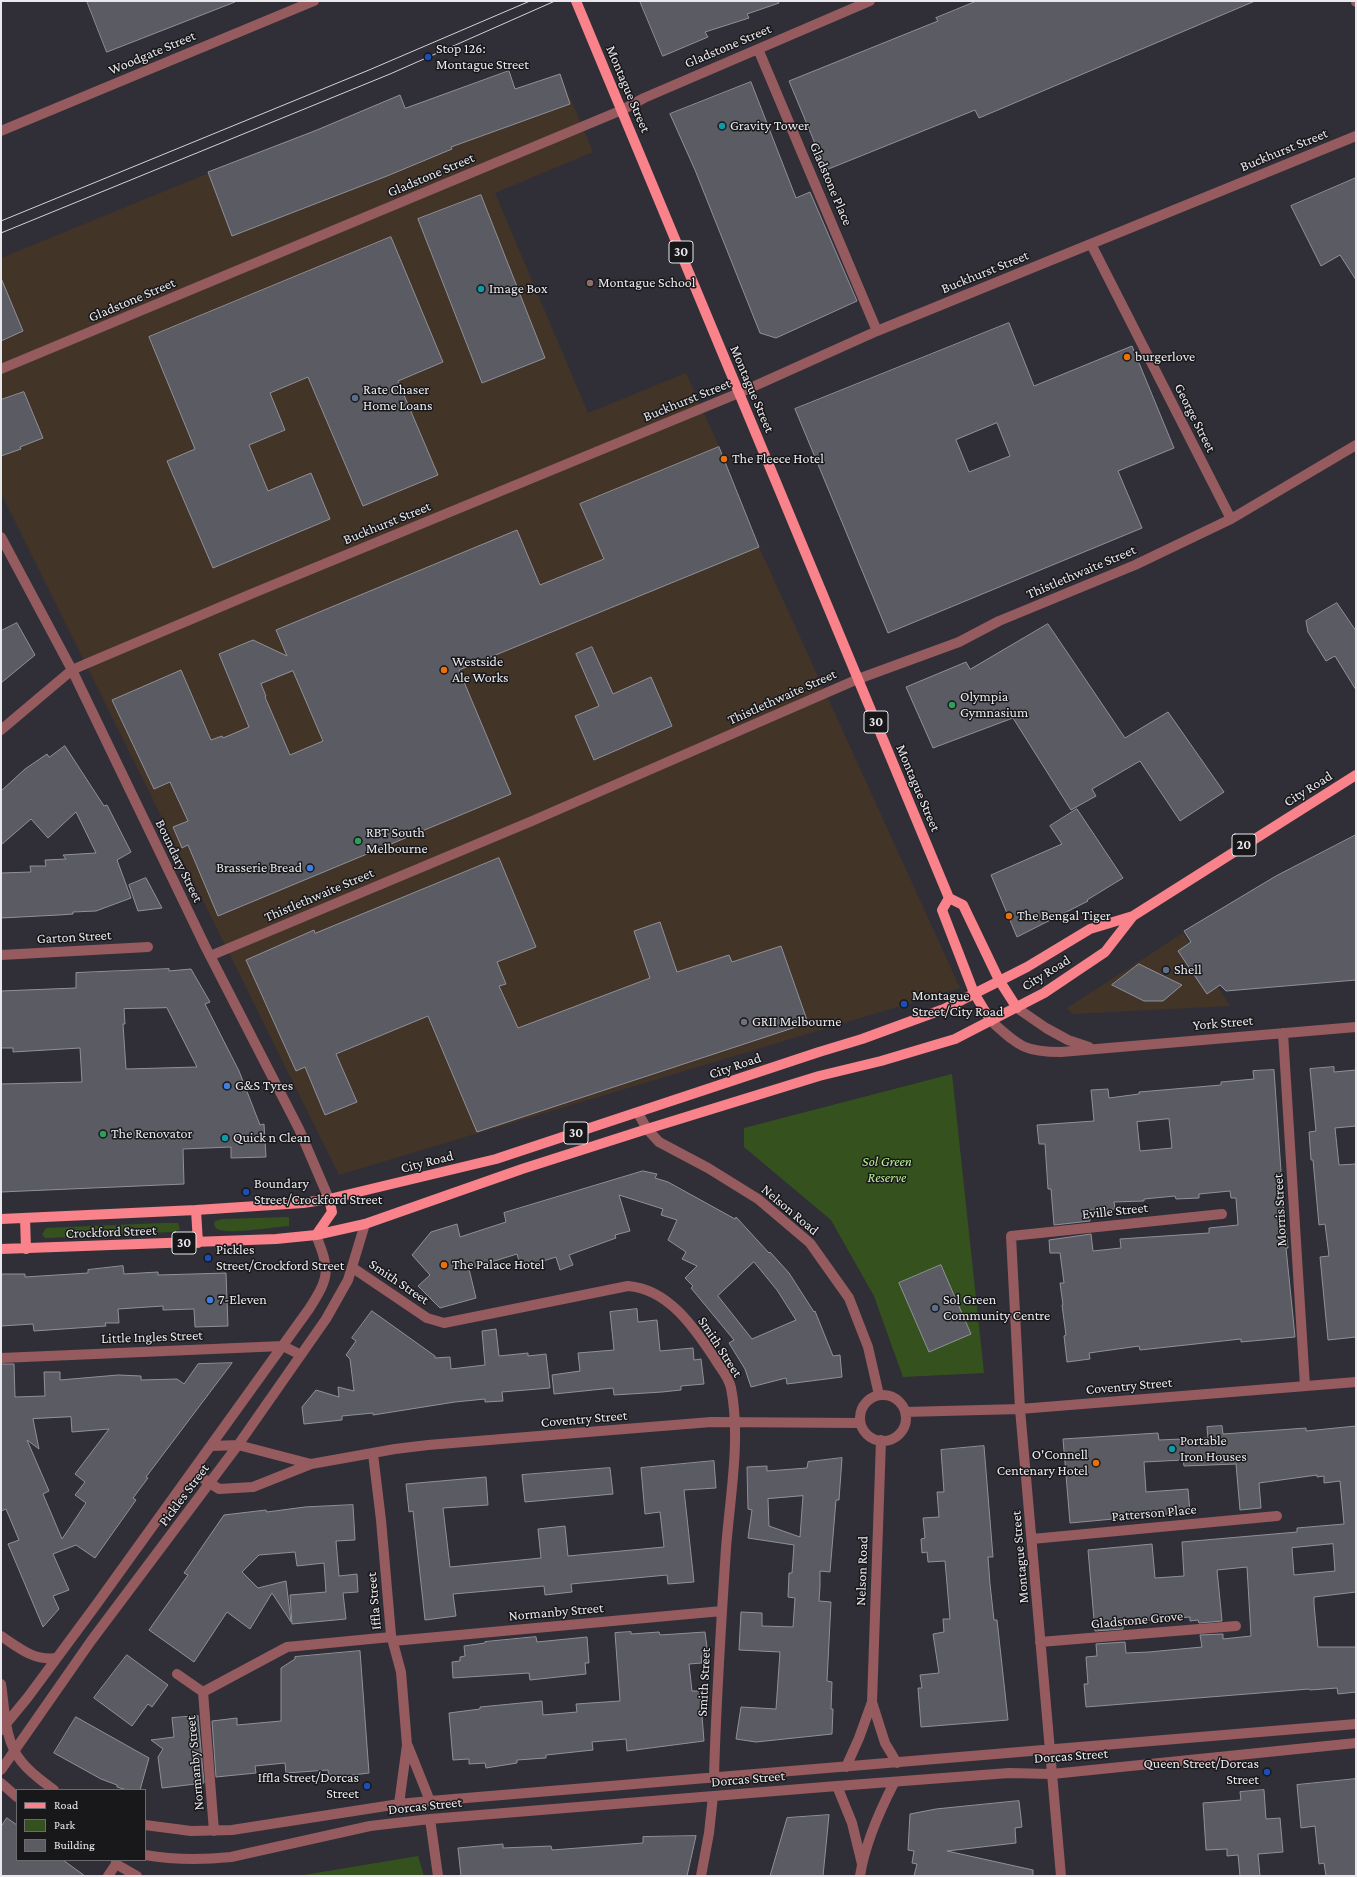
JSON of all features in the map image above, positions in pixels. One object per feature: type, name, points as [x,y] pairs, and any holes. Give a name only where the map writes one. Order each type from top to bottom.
[{"type":"main road","name":"Montague Street","points":[[576,1],[949,898]]},
{"type":"main road","name":"City Road","points":[[329,1199],[496,1159],[862,1039],[944,1009],[1027,967],[1090,928],[1132,916],[1356,775]]},
{"type":"main road","points":[[991,1021],[974,993],[942,910],[949,898],[963,905],[999,980],[1017,1008]]},
{"type":"main road","name":"City Road","points":[[365,1224],[522,1169],[647,1129],[819,1076],[915,1052],[955,1039],[1044,993],[1105,952],[1132,916]]},
{"type":"main road","points":[[316,1235],[332,1212],[329,1199]]},
{"type":"main road","name":"Crockford Street","points":[[1,1219],[196,1210],[303,1203],[329,1199]]},
{"type":"main road","points":[[196,1210],[198,1243]]},
{"type":"main road","points":[[25,1218],[26,1249]]},
{"type":"main road","name":"Crockford Street","points":[[1,1249],[276,1239],[316,1235],[365,1224]]},
{"type":"street","name":"Woodgate Street","points":[[1,131],[314,1]]},
{"type":"street","name":"Gladstone Street","points":[[1,369],[622,110],[644,98],[870,1]]},
{"type":"street","name":"Gladstone Place","points":[[758,48],[877,331]]},
{"type":"street","name":"Buckhurst Street","points":[[1,730],[72,670],[251,594],[739,393],[877,331],[1356,136]]},
{"type":"street","name":"George Street","points":[[1091,244],[1230,519]]},
{"type":"street","name":"Thistlethwaite Street","points":[[210,956],[532,821],[858,679],[959,642],[999,621],[1135,565],[1230,519],[1356,444]]},
{"type":"street","name":"Boundary Street","points":[[1,537],[72,670],[210,956],[299,1129],[329,1199]]},
{"type":"street","name":"Garton Street","points":[[1,955],[148,947]]},
{"type":"street","name":"York Street","points":[[1017,1008],[1046,1028],[1068,1040],[1092,1048]]},
{"type":"street","name":"York Street","points":[[991,1021],[1011,1039],[1026,1049],[1040,1052],[1356,1027]]},
{"type":"street","name":"Morris Street","points":[[1283,1032],[1304,1386]]},
{"type":"street","name":"Nelson Road","points":[[638,1113],[647,1129],[659,1142],[708,1168],[758,1199],[810,1243],[849,1298],[868,1347],[880,1395]]},
{"type":"street","name":"Eville Street","points":[[1011,1236],[1222,1214]]},
{"type":"street","name":"Pickles Street","points":[[1,1770],[91,1641],[210,1484],[326,1319],[346,1285],[365,1224]]},
{"type":"street","name":"Pickles Street","points":[[4,1726],[193,1472],[310,1309],[326,1279],[326,1262],[316,1235]]},
{"type":"street","name":"Montague Street","points":[[1011,1236],[1020,1409],[1061,1876]]},
{"type":"street","name":"Smith Street","points":[[352,1268],[427,1318],[444,1322],[628,1286],[645,1289],[659,1296],[679,1312],[712,1354],[731,1387],[734,1422],[734,1443],[722,1611],[714,1777]]},
{"type":"street","name":"Little Ingles Street","points":[[1,1358],[282,1346],[301,1355]]},
{"type":"street","name":"Coventry Street","points":[[905,1412],[1020,1409],[1356,1382]]},
{"type":"street","points":[[880,1395],[892,1397],[898,1401],[905,1412],[906,1420],[900,1433],[895,1437],[881,1440],[868,1435],[863,1430],[860,1423],[862,1408],[872,1398],[880,1395]]},
{"type":"street","name":"Coventry Street","points":[[193,1472],[210,1484],[224,1490],[253,1488],[311,1464],[395,1449],[711,1422],[860,1423]]},
{"type":"street","name":"Nelson Road","points":[[846,1767],[859,1738],[872,1702],[881,1440]]},
{"type":"street","name":"Coventry Street","points":[[212,1446],[238,1445],[311,1464]]},
{"type":"street","name":"Iffla Street","points":[[373,1454],[381,1520],[392,1639],[401,1672],[407,1745],[400,1804]]},
{"type":"street","name":"Patterson Place","points":[[1032,1538],[1277,1516]]},
{"type":"street","name":"Normanby Street","points":[[214,1831],[203,1692],[287,1647],[722,1611]]},
{"type":"street","name":"Gladstone Grove","points":[[1040,1642],[1236,1626]]},
{"type":"street","points":[[1,1636],[35,1657],[48,1659],[56,1658]]},
{"type":"street","points":[[177,1674],[203,1692]]},
{"type":"street","points":[[1,1684],[4,1726],[10,1741],[19,1759],[28,1769],[53,1789]]},
{"type":"street","name":"Nelson Road","points":[[872,1702],[885,1743],[897,1763]]},
{"type":"street","name":"Dorcas Street","points":[[146,1825],[191,1831],[251,1828],[400,1804],[430,1801],[1356,1724]]},
{"type":"street","name":"Dorcas Street","points":[[146,1855],[181,1859],[231,1857],[370,1826],[430,1819],[1009,1773],[1052,1774],[1356,1742]]},
{"type":"street","name":"Iffla Street","points":[[407,1745],[430,1801]]},
{"type":"street","points":[[1,1783],[16,1796]]},
{"type":"street","points":[[860,1876],[862,1864],[873,1829],[894,1783]]},
{"type":"street","points":[[837,1786],[852,1823],[862,1864]]},
{"type":"street","points":[[701,1876],[709,1833],[712,1796]]},
{"type":"street","points":[[430,1819],[438,1876]]},
{"type":"street","points":[[108,1876],[116,1862],[137,1876]]},
{"type":"shaded area","points":[[509,71],[515,89],[560,74],[593,152],[495,193],[588,413],[686,373],[719,447],[759,547],[960,988],[339,1175],[1,493],[1,258],[400,95],[405,108]]},
{"type":"shaded area","name":"Shell","points":[[1183,933],[1230,1006],[1073,1014],[1067,1008]]},
{"type":"green space","name":"Sol Green Reserve","points":[[952,1074],[984,1373],[903,1377],[874,1296],[831,1220],[744,1147],[744,1128]]},
{"type":"green space","points":[[289,1217],[289,1226],[253,1230],[226,1231],[218,1229],[214,1224],[215,1221],[223,1219]]},
{"type":"green space","points":[[178,1223],[180,1229],[173,1232],[48,1238],[45,1238],[42,1234],[46,1228]]},
{"type":"green space","points":[[418,1856],[424,1876],[298,1876]]},
{"type":"building","points":[[87,1],[234,1],[235,2],[107,52]]},
{"type":"building","points":[[640,1],[778,1],[779,3],[747,14],[749,18],[705,32],[708,37],[663,56]]},
{"type":"building","points":[[977,1],[1255,1],[979,118],[975,110],[826,170],[789,81],[938,21],[936,18]]},
{"type":"building","points":[[509,71],[515,89],[560,74],[570,104],[451,147],[452,149],[387,176],[232,236],[208,172],[317,130],[400,95],[405,108]]},
{"type":"building","points":[[751,82],[796,198],[810,192],[857,301],[776,338],[760,333],[695,170],[670,114]]},
{"type":"building","points":[[1356,178],[1356,280],[1340,255],[1321,266],[1291,206]]},
{"type":"building","name":"Image Box","points":[[481,195],[545,358],[482,383],[418,219]]},
{"type":"building","points":[[391,237],[443,362],[398,381],[438,475],[363,506],[308,377],[270,393],[285,430],[249,445],[268,491],[311,473],[330,519],[213,568],[167,461],[195,449],[149,337]]},
{"type":"building","points":[[1,278],[23,331],[1,341]]},
{"type":"building","points":[[1009,323],[1034,386],[1132,346],[1174,448],[1118,471],[1142,528],[888,633],[795,409]],"holes":[[[997,423],[1010,456],[969,472],[956,440]]]},
{"type":"building","points":[[24,392],[43,438],[20,447],[21,449],[1,456],[1,400]]},
{"type":"building","points":[[719,447],[759,547],[459,670],[511,794],[218,916],[188,845],[182,848],[173,827],[188,821],[170,782],[154,789],[112,700],[181,670],[211,740],[222,736],[223,738],[249,727],[219,654],[253,640],[287,656],[276,630],[517,530],[540,585],[604,559],[580,504]],"holes":[[[293,671],[323,741],[290,755],[265,697],[266,696],[261,684]]]},
{"type":"building","points":[[1337,603],[1356,631],[1356,690],[1335,656],[1326,661],[1308,632],[1306,621]]},
{"type":"building","points":[[17,623],[35,655],[1,683],[1,631]]},
{"type":"building","points":[[1048,624],[1125,738],[1168,712],[1224,792],[1180,821],[1140,761],[1092,789],[1096,796],[1071,810],[1013,718],[933,748],[906,687],[966,662],[970,669]]},
{"type":"building","points":[[592,647],[613,694],[651,677],[672,726],[594,760],[575,716],[599,706],[576,654]]},
{"type":"building","points":[[65,746],[104,806],[107,805],[131,852],[117,860],[131,898],[96,911],[73,912],[73,914],[1,918],[1,873],[31,872],[30,866],[46,866],[45,860],[66,859],[63,855],[96,853],[76,812],[48,838],[31,819],[1,845],[1,791],[25,769],[47,754],[49,757]]},
{"type":"building","points":[[1077,809],[1123,878],[1087,900],[1088,901],[1017,937],[991,875],[1062,844],[1050,826]]},
{"type":"building","points":[[1356,835],[1356,980],[1226,991],[1220,985],[1207,994],[1178,951],[1191,942],[1184,931],[1276,876]]},
{"type":"building","points":[[499,858],[536,947],[497,962],[506,984],[499,986],[518,1028],[650,978],[634,931],[660,922],[677,972],[729,955],[732,962],[781,946],[808,1023],[477,1132],[428,1016],[336,1054],[357,1102],[325,1115],[305,1067],[296,1071],[246,960],[314,930],[315,933]]},
{"type":"building","points":[[146,878],[162,908],[138,911],[129,885]]},
{"type":"building","points":[[1139,964],[1182,985],[1163,1001],[1144,1001],[1112,985]]},
{"type":"building","points":[[169,969],[169,971],[191,969],[210,1002],[205,1004],[239,1071],[260,1125],[264,1124],[266,1157],[231,1158],[231,1147],[183,1149],[184,1184],[1,1192],[1,1084],[82,1082],[80,1048],[13,1052],[13,1048],[1,1048],[1,991],[76,988],[76,973]],"holes":[[[167,1008],[197,1067],[126,1069],[123,1024],[125,1024],[124,1009]]]},
{"type":"building","points":[[1334,1067],[1334,1072],[1356,1070],[1356,1126],[1335,1128],[1339,1165],[1356,1164],[1356,1337],[1328,1340],[1320,1257],[1329,1256],[1325,1224],[1319,1225],[1313,1160],[1311,1160],[1309,1132],[1316,1131],[1310,1069]]},
{"type":"building","points":[[1274,1070],[1281,1186],[1288,1248],[1286,1248],[1295,1337],[1241,1342],[1241,1339],[1140,1350],[1139,1346],[1089,1353],[1090,1359],[1067,1362],[1064,1336],[1066,1335],[1060,1283],[1064,1283],[1060,1253],[1050,1253],[1049,1240],[1091,1234],[1093,1251],[1121,1248],[1120,1239],[1209,1233],[1209,1228],[1238,1225],[1236,1198],[1231,1198],[1230,1191],[1199,1194],[1199,1198],[1176,1199],[1175,1196],[1144,1199],[1144,1201],[1114,1202],[1115,1209],[1089,1210],[1090,1221],[1054,1225],[1051,1189],[1048,1189],[1045,1144],[1039,1144],[1037,1125],[1094,1121],[1091,1090],[1108,1089],[1109,1098],[1139,1094],[1139,1092],[1221,1085],[1221,1082],[1254,1079],[1253,1071]],"holes":[[[1169,1119],[1172,1148],[1140,1151],[1137,1122]]]},
{"type":"building","points":[[643,1171],[657,1174],[655,1178],[668,1182],[735,1219],[736,1217],[769,1253],[770,1252],[789,1273],[814,1312],[815,1311],[833,1356],[840,1355],[842,1377],[787,1384],[786,1378],[751,1387],[745,1369],[729,1343],[734,1340],[691,1288],[693,1286],[685,1278],[697,1266],[682,1259],[686,1252],[668,1240],[677,1220],[661,1215],[663,1209],[619,1195],[630,1231],[615,1235],[616,1238],[569,1255],[573,1265],[560,1270],[556,1257],[521,1268],[517,1254],[469,1269],[476,1298],[440,1308],[418,1286],[430,1275],[412,1255],[431,1232],[457,1224],[460,1237],[506,1222],[504,1213]],"holes":[[[754,1262],[777,1290],[796,1320],[752,1339],[718,1296]]]},
{"type":"building","name":"Sol Green Community Centre","points":[[941,1265],[971,1334],[929,1352],[899,1283]]},
{"type":"building","points":[[123,1266],[124,1274],[158,1272],[158,1275],[226,1273],[228,1326],[195,1327],[194,1309],[163,1310],[163,1306],[118,1309],[119,1323],[105,1323],[106,1326],[34,1331],[33,1324],[1,1326],[1,1274],[25,1274],[25,1277],[88,1273],[88,1270]]},
{"type":"building","points":[[637,1309],[638,1322],[657,1320],[660,1351],[693,1348],[694,1360],[701,1359],[704,1384],[681,1386],[681,1390],[662,1392],[614,1395],[613,1388],[554,1394],[552,1375],[580,1371],[578,1353],[614,1350],[610,1312]]},
{"type":"building","points":[[372,1311],[435,1356],[435,1358],[450,1357],[451,1369],[485,1365],[482,1331],[496,1329],[499,1356],[528,1353],[528,1356],[546,1354],[550,1388],[502,1392],[503,1401],[485,1402],[485,1399],[455,1402],[373,1415],[373,1413],[342,1416],[342,1420],[304,1424],[302,1407],[316,1390],[339,1397],[338,1387],[354,1391],[350,1359],[346,1355],[356,1341],[352,1338]]},
{"type":"building","points":[[232,1363],[146,1477],[148,1478],[133,1498],[136,1500],[95,1558],[76,1545],[53,1554],[69,1590],[53,1596],[59,1609],[43,1627],[8,1544],[19,1540],[6,1509],[1,1511],[1,1364],[14,1364],[15,1397],[45,1396],[44,1372],[60,1372],[60,1380],[118,1375],[141,1376],[141,1380],[177,1379],[184,1384],[198,1364]],"holes":[[[71,1417],[72,1432],[109,1429],[75,1474],[85,1482],[75,1495],[86,1503],[62,1539],[43,1494],[49,1491],[27,1440],[39,1449],[33,1419]]]},
{"type":"building","points":[[1222,1426],[1223,1434],[1306,1428],[1306,1431],[1356,1426],[1356,1592],[1314,1597],[1314,1604],[1318,1647],[1356,1647],[1356,1692],[1338,1694],[1337,1688],[1309,1689],[1086,1707],[1084,1684],[1088,1684],[1086,1657],[1097,1656],[1096,1644],[1125,1642],[1126,1653],[1149,1652],[1202,1647],[1200,1635],[1223,1634],[1223,1639],[1251,1636],[1247,1567],[1217,1570],[1222,1621],[1199,1623],[1198,1620],[1190,1621],[1190,1617],[1141,1621],[1123,1624],[1123,1629],[1095,1631],[1088,1550],[1152,1544],[1155,1578],[1184,1576],[1182,1542],[1297,1532],[1297,1528],[1344,1524],[1340,1481],[1324,1483],[1324,1476],[1317,1477],[1317,1475],[1259,1483],[1261,1508],[1240,1510],[1236,1464],[1184,1466],[1183,1460],[1144,1462],[1146,1492],[1188,1489],[1190,1512],[1070,1523],[1063,1439],[1158,1433],[1159,1440],[1208,1438],[1207,1427]],"holes":[[[1333,1544],[1335,1571],[1294,1575],[1292,1548]]]},
{"type":"building","points":[[984,1446],[993,1557],[988,1557],[990,1584],[994,1620],[997,1620],[1008,1720],[921,1727],[918,1688],[922,1688],[920,1675],[939,1673],[933,1634],[944,1632],[943,1619],[950,1619],[945,1561],[928,1562],[927,1552],[922,1553],[921,1539],[925,1538],[923,1518],[939,1517],[937,1492],[944,1492],[941,1450]]},
{"type":"building","points":[[842,1458],[839,1500],[836,1500],[830,1572],[820,1571],[819,1601],[831,1602],[827,1681],[832,1682],[832,1734],[756,1742],[736,1739],[741,1707],[776,1709],[780,1652],[739,1650],[741,1612],[762,1613],[762,1626],[793,1627],[795,1598],[788,1597],[789,1573],[792,1573],[794,1545],[748,1538],[752,1510],[748,1509],[747,1467],[767,1466],[767,1471],[807,1468],[808,1462]],"holes":[[[803,1496],[800,1537],[769,1526],[768,1499]]]},
{"type":"building","points":[[714,1461],[716,1488],[684,1490],[694,1582],[668,1584],[667,1575],[571,1584],[572,1592],[545,1595],[544,1586],[453,1594],[456,1616],[425,1620],[413,1511],[409,1512],[406,1484],[486,1477],[488,1505],[443,1508],[450,1567],[541,1558],[538,1529],[565,1526],[568,1556],[664,1547],[660,1512],[645,1514],[641,1468]]},
{"type":"building","points":[[610,1468],[613,1494],[525,1502],[522,1475]]},
{"type":"building","points":[[353,1505],[355,1540],[336,1541],[339,1576],[357,1574],[358,1592],[343,1593],[346,1619],[292,1624],[290,1595],[326,1592],[324,1563],[297,1566],[295,1552],[259,1555],[242,1572],[258,1588],[286,1581],[291,1622],[272,1593],[250,1629],[227,1612],[194,1662],[149,1630],[188,1575],[184,1573],[224,1515],[266,1510],[267,1512],[305,1507]]},
{"type":"building","points":[[631,1632],[631,1634],[659,1632],[660,1635],[705,1632],[708,1655],[701,1656],[702,1663],[689,1664],[692,1691],[700,1691],[704,1741],[627,1751],[626,1739],[592,1742],[593,1750],[546,1755],[546,1758],[517,1760],[517,1763],[486,1768],[485,1763],[469,1764],[469,1759],[453,1760],[449,1713],[480,1709],[480,1707],[542,1701],[543,1715],[577,1712],[576,1704],[620,1701],[615,1633]]},
{"type":"building","points":[[536,1637],[537,1642],[587,1637],[589,1663],[585,1663],[586,1674],[530,1680],[529,1673],[453,1678],[452,1662],[460,1661],[460,1657],[465,1656],[464,1646],[485,1642]]},
{"type":"building","points":[[360,1651],[369,1773],[329,1778],[328,1770],[286,1773],[285,1763],[255,1766],[256,1773],[216,1777],[212,1721],[237,1718],[237,1725],[281,1721],[281,1668],[295,1659],[295,1657]]},
{"type":"building","points":[[127,1655],[168,1685],[152,1707],[148,1704],[132,1726],[94,1698]]},
{"type":"building","points":[[198,1716],[204,1783],[162,1788],[158,1757],[163,1749],[151,1740],[174,1737],[172,1718]]},
{"type":"building","points":[[76,1717],[149,1758],[140,1789],[124,1789],[101,1779],[54,1753]]},
{"type":"building","points":[[1356,1779],[1356,1876],[1326,1876],[1324,1863],[1319,1864],[1315,1826],[1301,1828],[1297,1785]]},
{"type":"building","points":[[1264,1790],[1266,1819],[1280,1818],[1283,1852],[1258,1854],[1260,1876],[1240,1876],[1238,1855],[1227,1856],[1227,1849],[1206,1850],[1203,1803],[1241,1800],[1240,1792]]},
{"type":"building","points":[[1019,1801],[1022,1827],[1015,1828],[1016,1843],[947,1851],[1033,1870],[1033,1876],[914,1876],[917,1864],[912,1863],[914,1851],[908,1850],[910,1814],[936,1809]]},
{"type":"building","points":[[829,1815],[823,1876],[770,1876],[787,1818]]},
{"type":"building","points":[[7,1818],[16,1824],[16,1861],[64,1861],[85,1876],[1,1876],[1,1827]]},
{"type":"building","points":[[696,1836],[687,1876],[461,1876],[458,1848],[503,1844],[503,1848],[551,1846],[552,1850],[643,1843],[643,1837]]},
{"type":"tram line","points":[[1,221],[369,70],[530,1]]},
{"type":"tram line","points":[[1,233],[390,74],[555,1]]},
{"type":"place","name":"Stop 126: Montague Street","points":[[428,57]]},
{"type":"place","name":"Gravity Tower","points":[[722,126]]},
{"type":"place","name":"Montague School","points":[[590,283]]},
{"type":"place","name":"Image Box","points":[[481,289]]},
{"type":"place","name":"burgerlove","points":[[1127,357]]},
{"type":"place","name":"Rate Chaser Home Loans","points":[[355,398]]},
{"type":"place","name":"The Fleece Hotel","points":[[724,459]]},
{"type":"place","name":"Westside Ale Works","points":[[444,670]]},
{"type":"place","name":"Olympia Gymnasium","points":[[952,705]]},
{"type":"place","name":"RBT South Melbourne","points":[[358,841]]},
{"type":"place","name":"Brasserie Bread","points":[[310,868]]},
{"type":"place","name":"The Bengal Tiger","points":[[1009,916]]},
{"type":"place","name":"Shell","points":[[1166,970]]},
{"type":"place","name":"Montague Street/City Road","points":[[904,1004]]},
{"type":"place","name":"GRII Melbourne","points":[[744,1022]]},
{"type":"place","name":"G&S Tyres","points":[[227,1086]]},
{"type":"place","name":"The Renovator","points":[[103,1134]]},
{"type":"place","name":"Quick n Clean","points":[[225,1138]]},
{"type":"place","name":"Boundary Street/Crockford Street","points":[[246,1192]]},
{"type":"place","name":"Pickles Street/Crockford Street","points":[[208,1258]]},
{"type":"place","name":"The Palace Hotel","points":[[444,1265]]},
{"type":"place","name":"7-Eleven","points":[[210,1300]]},
{"type":"place","name":"Sol Green Community Centre","points":[[935,1308]]},
{"type":"place","name":"Portable Iron Houses","points":[[1172,1449]]},
{"type":"place","name":"O'Connell Centenary Hotel","points":[[1096,1463]]},
{"type":"place","name":"Queen Street/Dorcas Street","points":[[1267,1772]]},
{"type":"place","name":"Iffla Street/Dorcas Street","points":[[367,1786]]}]
